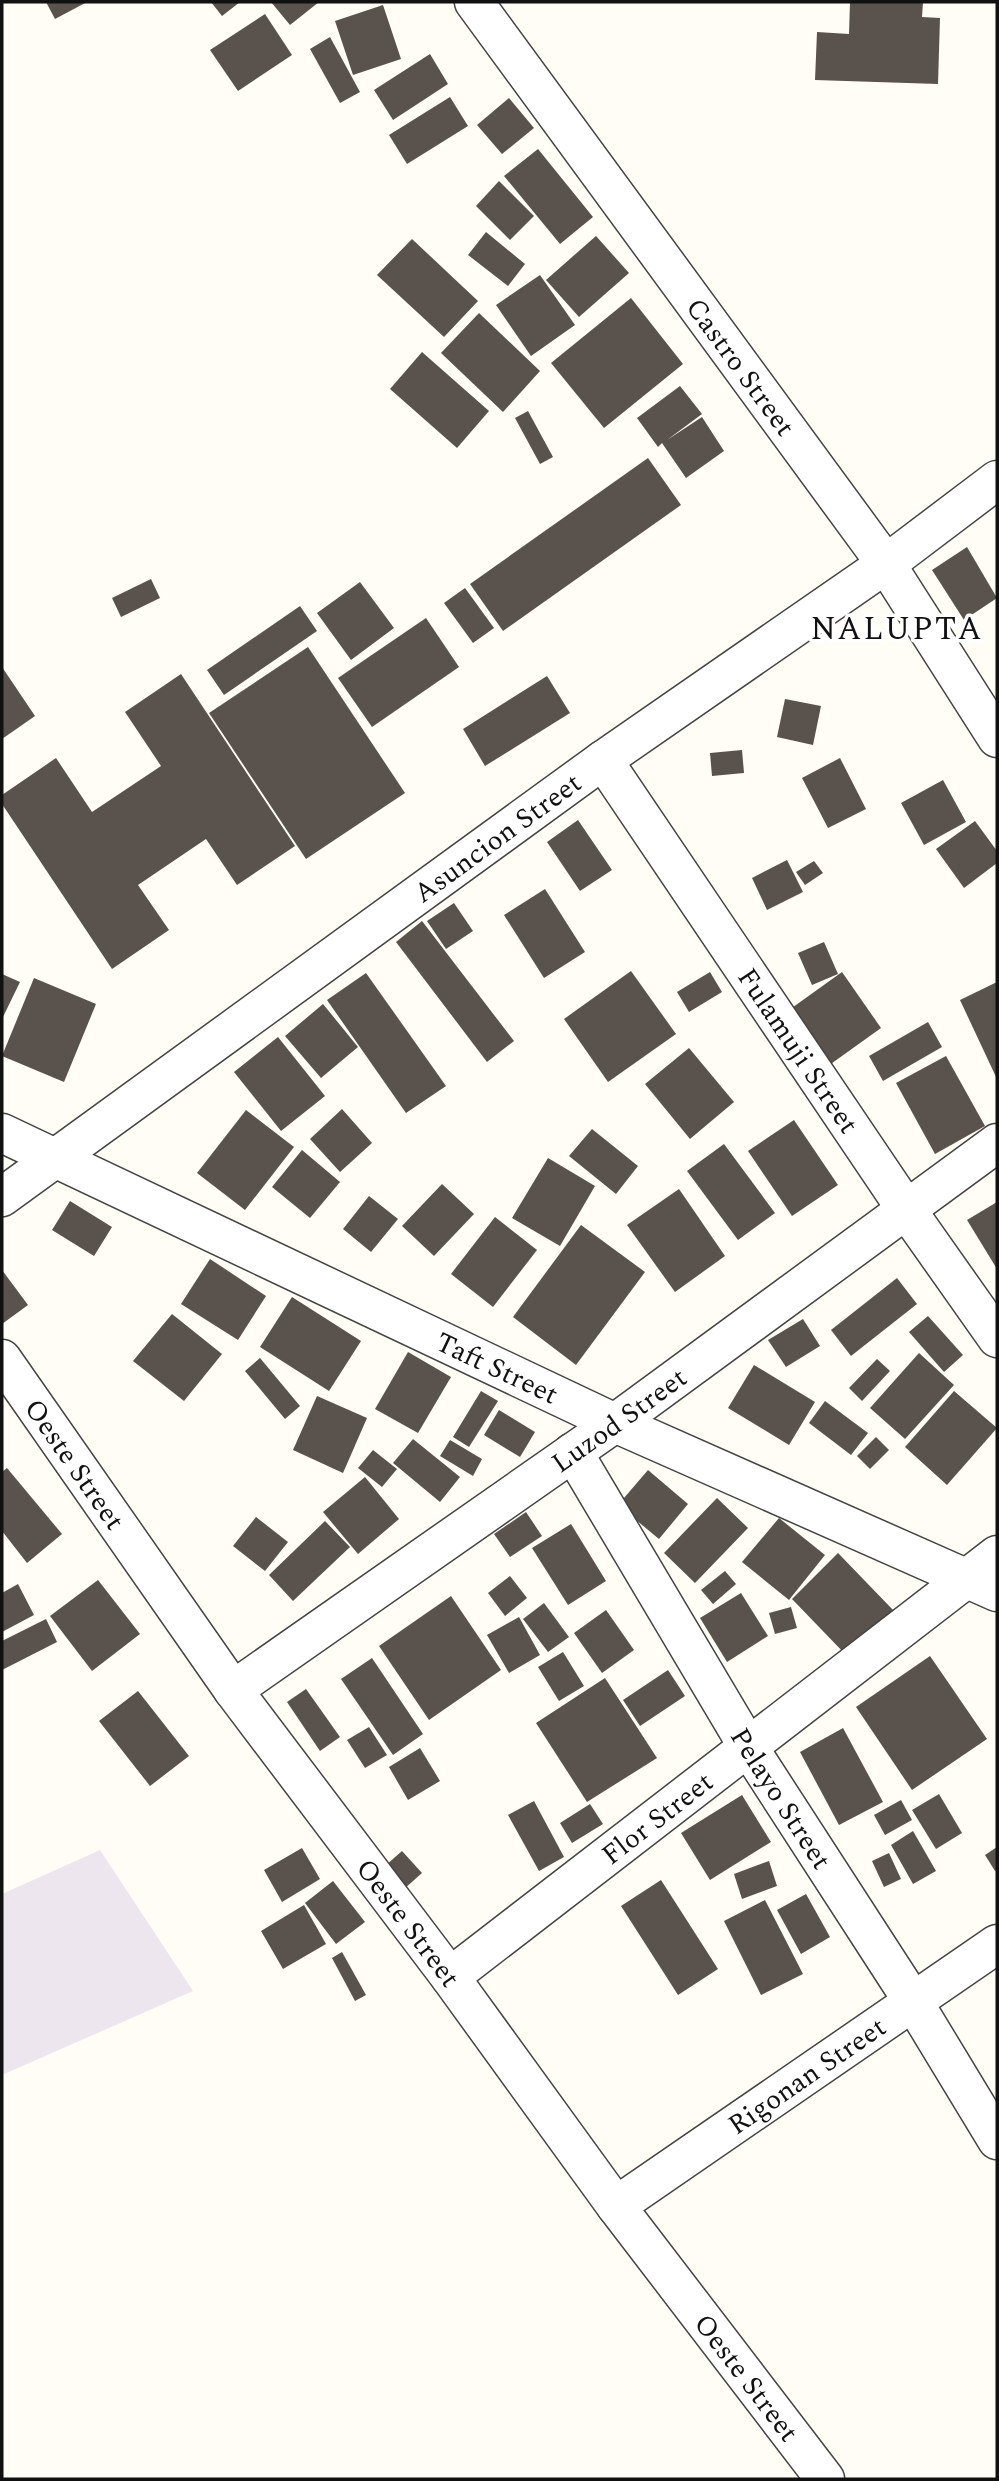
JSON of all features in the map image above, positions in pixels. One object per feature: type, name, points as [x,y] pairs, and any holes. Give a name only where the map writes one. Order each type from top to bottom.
[{"type":"street","name":"Castro Street","points":[[474,2],[886,564],[997,738]]},
{"type":"street","name":"Asuncion Street","points":[[2,1197],[60,1158],[603,760],[886,564],[997,480]]},
{"type":"street","name":"Fulamuji Street","points":[[603,760],[906,1209],[997,1338]]},
{"type":"street","name":"Taft Street","points":[[2,1133],[60,1158],[615,1423],[988,1575]]},
{"type":"street","name":"Luzod Street","points":[[233,1690],[615,1423],[997,1143]]},
{"type":"street","name":"Oeste Street","points":[[2,1359],[233,1690],[450,1977],[615,2206],[825,2479]]},
{"type":"street","name":"Pelayo Street","points":[[573,1452],[747,1745],[914,2003],[997,2140]]},
{"type":"street","name":"Flor Street","points":[[450,1977],[747,1745],[988,1575]]},
{"type":"street","name":"Rigonan Street","points":[[615,2206],[997,1944]]},
{"type":"shaded area","points":[[100,1850],[193,1991],[2,2075],[2,1894]]},
{"type":"building","points":[[46,2],[87,2],[55,19]]},
{"type":"building","points":[[211,2],[240,2],[222,16]]},
{"type":"building","points":[[271,2],[319,2],[290,25]]},
{"type":"building","points":[[850,2],[923,2],[922,17],[940,18],[938,84],[815,80],[817,32],[849,34]]},
{"type":"building","points":[[383,5],[401,59],[353,75],[335,21]]},
{"type":"building","points":[[265,14],[292,55],[238,91],[210,50]]},
{"type":"building","points":[[330,37],[360,92],[340,103],[310,49]]},
{"type":"building","points":[[430,54],[448,84],[393,120],[374,90]]},
{"type":"building","points":[[450,97],[468,126],[407,164],[389,135]]},
{"type":"building","points":[[509,98],[534,128],[502,154],[477,125]]},
{"type":"building","points":[[538,149],[593,217],[560,244],[504,176]]},
{"type":"building","points":[[499,181],[534,216],[510,240],[476,206]]},
{"type":"building","points":[[486,232],[525,264],[508,286],[468,255]]},
{"type":"building","points":[[596,236],[629,273],[579,317],[546,280]]},
{"type":"building","points":[[412,239],[478,301],[444,337],[377,275]]},
{"type":"building","points":[[540,275],[575,325],[531,356],[496,305]]},
{"type":"building","points":[[631,298],[683,364],[604,428],[551,363]]},
{"type":"building","points":[[479,313],[540,371],[503,412],[441,353]]},
{"type":"building","points":[[422,352],[489,411],[457,448],[390,389]]},
{"type":"building","points":[[680,386],[702,414],[667,440],[702,417],[724,451],[686,478],[662,443],[658,447],[637,418]]},
{"type":"building","points":[[528,411],[553,457],[540,464],[515,418]]},
{"type":"building","points":[[648,458],[681,505],[503,631],[470,584]]},
{"type":"building","points":[[967,547],[997,598],[964,620],[932,570]]},
{"type":"building","points":[[151,579],[160,598],[121,617],[112,598]]},
{"type":"building","points":[[360,582],[394,628],[351,660],[317,613]]},
{"type":"building","points":[[465,588],[494,628],[473,643],[444,603]]},
{"type":"building","points":[[300,606],[317,631],[224,695],[207,670]]},
{"type":"building","points":[[426,618],[459,667],[372,727],[338,678]]},
{"type":"building","points":[[308,647],[405,793],[306,859],[209,713]]},
{"type":"building","points":[[2,667],[35,716],[2,739]]},
{"type":"building","points":[[181,674],[295,846],[237,885],[206,839],[138,885],[169,930],[112,969],[2,804],[2,795],[56,758],[92,812],[161,766],[125,712]]},
{"type":"building","points":[[547,676],[570,713],[485,766],[463,729]]},
{"type":"building","points":[[785,699],[821,706],[813,745],[777,737]]},
{"type":"building","points":[[742,750],[744,773],[712,776],[710,753]]},
{"type":"building","points":[[840,758],[866,809],[828,828],[802,778]]},
{"type":"building","points":[[943,780],[966,822],[924,845],[901,803]]},
{"type":"building","points":[[578,820],[612,870],[580,891],[547,842]]},
{"type":"building","points":[[975,821],[997,851],[997,863],[964,888],[936,849]]},
{"type":"building","points":[[787,860],[803,892],[767,910],[752,878]]},
{"type":"building","points":[[814,861],[823,873],[805,885],[796,872]]},
{"type":"building","points":[[545,889],[585,952],[544,978],[504,915]]},
{"type":"building","points":[[454,903],[473,931],[446,949],[427,921]]},
{"type":"building","points":[[422,921],[514,1041],[487,1062],[396,942]]},
{"type":"building","points":[[824,942],[838,974],[812,985],[798,953]]},
{"type":"building","points":[[631,971],[676,1034],[608,1082],[564,1019]]},
{"type":"building","points":[[710,972],[722,992],[689,1012],[677,992]]},
{"type":"building","points":[[842,972],[881,1028],[821,1071],[782,1015]]},
{"type":"building","points":[[366,973],[446,1086],[406,1113],[327,1000]]},
{"type":"building","points":[[2,974],[20,982],[2,1019]]},
{"type":"building","points":[[34,978],[96,1004],[64,1082],[2,1056]]},
{"type":"building","points":[[997,982],[997,1079],[960,1000]]},
{"type":"building","points":[[323,1004],[358,1047],[321,1078],[285,1036]]},
{"type":"building","points":[[928,1022],[942,1047],[883,1081],[869,1056]]},
{"type":"building","points":[[278,1037],[325,1096],[281,1131],[234,1072]]},
{"type":"building","points":[[689,1048],[734,1102],[690,1139],[645,1084]]},
{"type":"building","points":[[946,1056],[985,1126],[935,1154],[896,1083]]},
{"type":"building","points":[[342,1109],[372,1143],[340,1172],[310,1139]]},
{"type":"building","points":[[246,1110],[294,1147],[245,1210],[197,1173]]},
{"type":"building","points":[[794,1120],[838,1185],[792,1216],[748,1151]]},
{"type":"building","points":[[592,1129],[638,1166],[616,1194],[569,1156]]},
{"type":"building","points":[[724,1144],[775,1213],[738,1240],[687,1171]]},
{"type":"building","points":[[302,1150],[340,1182],[310,1218],[272,1187]]},
{"type":"building","points":[[548,1158],[595,1186],[560,1246],[512,1218]]},
{"type":"building","points":[[442,1184],[474,1214],[434,1256],[402,1226]]},
{"type":"building","points":[[679,1189],[725,1256],[675,1292],[627,1225]]},
{"type":"building","points":[[369,1196],[398,1219],[371,1252],[343,1229]]},
{"type":"building","points":[[70,1201],[112,1227],[94,1256],[52,1230]]},
{"type":"building","points":[[997,1202],[997,1269],[967,1220]]},
{"type":"building","points":[[495,1217],[537,1250],[493,1307],[451,1274]]},
{"type":"building","points":[[581,1225],[645,1272],[576,1365],[513,1317]]},
{"type":"building","points":[[210,1259],[266,1296],[238,1340],[181,1304]]},
{"type":"building","points":[[2,1270],[28,1305],[2,1324]]},
{"type":"building","points":[[897,1278],[917,1304],[851,1356],[831,1330]]},
{"type":"building","points":[[292,1297],[361,1341],[329,1391],[260,1347]]},
{"type":"building","points":[[172,1314],[222,1354],[184,1401],[133,1361]]},
{"type":"building","points":[[928,1316],[963,1355],[944,1372],[909,1332]]},
{"type":"building","points":[[803,1319],[820,1346],[786,1367],[768,1340]]},
{"type":"building","points":[[408,1352],[451,1377],[418,1433],[375,1409]]},
{"type":"building","points":[[919,1353],[954,1385],[905,1439],[870,1408]]},
{"type":"building","points":[[260,1358],[300,1406],[285,1419],[245,1371]]},
{"type":"building","points":[[877,1359],[890,1371],[862,1401],[849,1388]]},
{"type":"building","points":[[754,1365],[815,1402],[789,1445],[728,1408]]},
{"type":"building","points":[[481,1391],[498,1401],[469,1447],[453,1437]]},
{"type":"building","points":[[954,1391],[997,1428],[947,1485],[905,1447]]},
{"type":"building","points":[[317,1396],[367,1418],[343,1473],[293,1450]]},
{"type":"building","points":[[825,1401],[868,1433],[851,1455],[809,1423]]},
{"type":"building","points":[[499,1410],[535,1432],[520,1457],[484,1435]]},
{"type":"building","points":[[876,1437],[889,1450],[870,1469],[857,1456]]},
{"type":"building","points":[[413,1439],[460,1477],[440,1502],[393,1463]]},
{"type":"building","points":[[450,1440],[482,1459],[473,1476],[440,1456]]},
{"type":"building","points":[[373,1450],[397,1469],[382,1487],[358,1468]]},
{"type":"building","points":[[7,1468],[62,1534],[27,1563],[2,1531],[2,1472]]},
{"type":"building","points":[[648,1470],[688,1504],[659,1539],[618,1505]]},
{"type":"building","points":[[365,1477],[399,1519],[358,1554],[323,1512]]},
{"type":"building","points":[[717,1498],[748,1528],[695,1583],[664,1553]]},
{"type":"building","points":[[526,1512],[542,1536],[510,1557],[494,1534]]},
{"type":"building","points":[[256,1517],[288,1542],[265,1571],[233,1546]]},
{"type":"building","points":[[779,1518],[825,1555],[789,1600],[742,1562]]},
{"type":"building","points":[[325,1521],[350,1547],[293,1601],[269,1575]]},
{"type":"building","points":[[571,1524],[606,1581],[568,1605],[532,1548]]},
{"type":"building","points":[[838,1553],[894,1611],[847,1656],[792,1599]]},
{"type":"building","points":[[725,1571],[736,1584],[713,1604],[701,1590]]},
{"type":"building","points":[[510,1576],[527,1598],[505,1616],[488,1593]]},
{"type":"building","points":[[98,1580],[140,1634],[92,1671],[50,1616]]},
{"type":"building","points":[[18,1584],[34,1615],[2,1632],[2,1593]]},
{"type":"building","points":[[741,1593],[768,1636],[727,1662],[700,1618]]},
{"type":"building","points":[[451,1596],[501,1670],[429,1720],[379,1646]]},
{"type":"building","points":[[544,1603],[569,1637],[548,1652],[523,1619]]},
{"type":"building","points":[[791,1607],[797,1628],[775,1634],[769,1613]]},
{"type":"building","points":[[606,1610],[634,1650],[602,1673],[574,1633]]},
{"type":"building","points":[[519,1617],[540,1655],[509,1673],[487,1635]]},
{"type":"building","points":[[46,1619],[57,1642],[2,1670],[2,1641]]},
{"type":"building","points":[[563,1652],[584,1686],[559,1701],[538,1667]]},
{"type":"building","points":[[930,1656],[987,1739],[912,1790],[856,1707]]},
{"type":"building","points":[[372,1658],[423,1734],[393,1755],[341,1679]]},
{"type":"building","points":[[668,1670],[685,1696],[640,1726],[623,1700]]},
{"type":"building","points":[[605,1678],[657,1758],[587,1802],[536,1723]]},
{"type":"building","points":[[306,1689],[340,1737],[320,1751],[287,1702]]},
{"type":"building","points":[[138,1691],[189,1756],[150,1786],[99,1721]]},
{"type":"building","points":[[369,1727],[387,1755],[365,1768],[347,1740]]},
{"type":"building","points":[[843,1728],[883,1802],[839,1825],[800,1752]]},
{"type":"building","points":[[420,1748],[440,1781],[408,1800],[389,1767]]},
{"type":"building","points":[[939,1794],[962,1833],[936,1849],[912,1810]]},
{"type":"building","points":[[742,1795],[771,1842],[710,1880],[681,1833]]},
{"type":"building","points":[[901,1800],[912,1820],[885,1835],[874,1815]]},
{"type":"building","points":[[534,1801],[564,1857],[539,1871],[508,1815]]},
{"type":"building","points":[[590,1804],[603,1824],[572,1843],[560,1823]]},
{"type":"building","points":[[913,1831],[936,1871],[913,1884],[891,1845]]},
{"type":"building","points":[[997,1847],[997,1870],[995,1871],[985,1855]]},
{"type":"building","points":[[302,1848],[320,1879],[282,1902],[264,1870]]},
{"type":"building","points":[[402,1851],[422,1873],[404,1889],[385,1866]]},
{"type":"building","points":[[889,1853],[901,1879],[884,1887],[872,1861]]},
{"type":"building","points":[[769,1861],[777,1886],[742,1899],[734,1874]]},
{"type":"building","points":[[661,1880],[718,1969],[678,1995],[621,1906]]},
{"type":"building","points":[[333,1881],[365,1922],[336,1944],[305,1903]]},
{"type":"building","points":[[806,1894],[830,1937],[801,1954],[777,1910]]},
{"type":"building","points":[[765,1900],[803,1974],[761,1995],[724,1921]]},
{"type":"building","points":[[304,1905],[326,1944],[283,1969],[261,1931]]},
{"type":"building","points":[[342,1952],[366,1995],[355,2001],[332,1958]]},
{"type":"district","name":"NALUPTA","points":[[897,628]]}]
